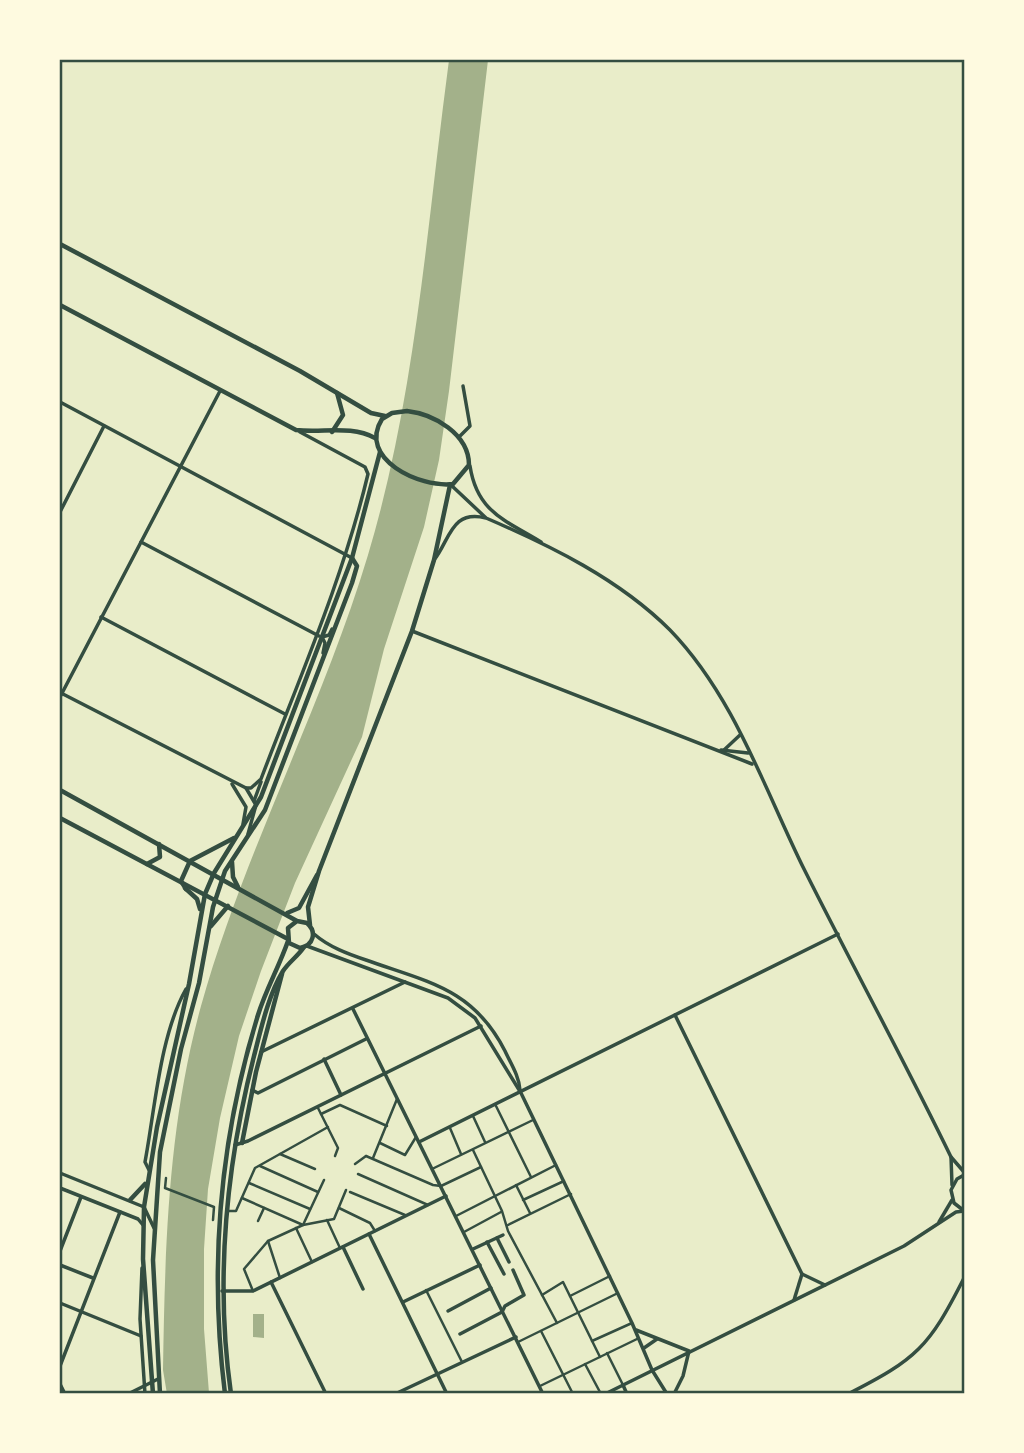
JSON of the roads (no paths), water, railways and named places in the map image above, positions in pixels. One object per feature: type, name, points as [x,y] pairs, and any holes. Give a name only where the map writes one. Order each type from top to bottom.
[{"type":"main road","points":[[60,244],[336,391],[373,414],[385,416],[401,411],[416,412],[438,420],[466,449],[469,465],[462,477],[449,485],[418,480],[387,460],[380,452],[375,438],[377,425],[385,416]]},
{"type":"main road","points":[[60,305],[296,430],[356,430],[375,438]]},
{"type":"main road","points":[[332,432],[343,415],[336,391]]},
{"type":"main road","points":[[153,1394],[143,1259],[144,1207],[147,1180],[189,984],[205,894],[214,873],[255,803],[352,558],[380,452]]},
{"type":"main road","points":[[231,1394],[224,1291],[228,1210],[235,1144],[257,1048],[282,972],[306,947],[314,934],[308,907],[412,631],[434,560],[449,485]]},
{"type":"main road","points":[[160,1394],[153,1228],[164,1126],[215,899],[222,878],[265,810],[347,599],[357,566],[352,558]]},
{"type":"main road","points":[[60,790],[298,921],[310,925]]},
{"type":"main road","points":[[60,818],[170,877],[197,900],[201,916]]},
{"type":"main road","points":[[181,881],[190,861],[196,856],[214,851],[237,835]]},
{"type":"main road","points":[[146,864],[160,857],[159,844]]},
{"type":"main road","points":[[177,853],[196,856]]},
{"type":"main road","points":[[232,861],[233,877],[239,887]]},
{"type":"main road","points":[[298,921],[299,908],[320,871]]},
{"type":"main road","points":[[170,877],[279,932],[296,948],[306,947]]},
{"type":"main road","points":[[181,881],[186,889]]},
{"type":"main road","points":[[209,930],[228,906]]},
{"type":"main road","points":[[286,913],[299,908]]},
{"type":"main road","points":[[225,1394],[218,1291],[220,1216],[230,1127],[257,1016],[287,940],[288,928],[298,921]]},
{"type":"main road","points":[[242,1143],[252,1090],[282,972]]},
{"type":"main road","points":[[130,1200],[147,1180]]},
{"type":"street","points":[[458,438],[467,433],[470,426],[463,386]]},
{"type":"street","points":[[220,391],[60,695],[231,783],[251,789],[261,779]]},
{"type":"street","points":[[60,402],[352,558]]},
{"type":"street","points":[[60,512],[104,426]]},
{"type":"street","points":[[246,839],[261,779],[320,636],[368,474],[365,467],[296,430]]},
{"type":"street","points":[[469,465],[475,492],[486,507],[615,585],[668,628],[702,668],[740,735],[951,1157],[964,1174],[952,1185]]},
{"type":"street","points":[[449,485],[486,517],[555,551]]},
{"type":"street","points":[[434,560],[447,532],[456,523],[470,517],[486,517]]},
{"type":"street","points":[[141,542],[320,636],[329,635],[347,599]]},
{"type":"street","points":[[102,617],[286,714]]},
{"type":"street","points":[[412,631],[754,764]]},
{"type":"street","points":[[316,678],[325,646],[320,636]]},
{"type":"street","points":[[722,750],[740,735]]},
{"type":"street","points":[[722,750],[749,753]]},
{"type":"street","points":[[231,783],[247,807],[243,827]]},
{"type":"street","points":[[246,788],[255,803]]},
{"type":"street","points":[[314,934],[338,949],[451,992],[472,1005],[500,1041],[519,1080],[521,1093]]},
{"type":"street","points":[[419,1142],[838,934]]},
{"type":"street","points":[[306,947],[457,1003],[481,1026],[521,1093],[636,1330],[652,1370],[667,1394]]},
{"type":"street","points":[[261,1052],[405,982]]},
{"type":"street","points":[[353,1009],[543,1394]]},
{"type":"street","points":[[674,1015],[802,1275],[825,1285]]},
{"type":"street","points":[[235,1144],[317,1108],[481,1026]]},
{"type":"street","points":[[252,1090],[258,1093],[366,1039]]},
{"type":"street","points":[[324,1059],[341,1094]]},
{"type":"street","points":[[366,1156],[374,1158],[397,1098]]},
{"type":"street","points":[[321,1114],[340,1105],[387,1126]]},
{"type":"street","points":[[496,1106],[531,1177]]},
{"type":"street","points":[[317,1108],[338,1148],[335,1156]]},
{"type":"street","points":[[473,1116],[485,1144]]},
{"type":"street","points":[[432,1169],[534,1120]]},
{"type":"street","points":[[228,1210],[236,1211],[259,1166],[328,1128]]},
{"type":"street","points":[[450,1128],[461,1155]]},
{"type":"street","points":[[380,1143],[405,1155],[416,1137]]},
{"type":"street","points":[[473,1150],[502,1211],[508,1231],[557,1323]]},
{"type":"street","points":[[280,1154],[315,1169]]},
{"type":"street","points":[[355,1164],[366,1156]]},
{"type":"street","points":[[366,1156],[441,1186],[481,1167]]},
{"type":"street","points":[[938,1224],[952,1200],[951,1157]]},
{"type":"street","points":[[456,1216],[556,1165]]},
{"type":"street","points":[[259,1166],[318,1192]]},
{"type":"street","points":[[60,1173],[144,1207],[153,1228]]},
{"type":"street","points":[[358,1174],[428,1205]]},
{"type":"street","points":[[166,1178],[165,1188],[214,1207],[213,1220]]},
{"type":"street","points":[[303,1225],[324,1180]]},
{"type":"street","points":[[523,1200],[564,1181]]},
{"type":"street","points":[[248,1183],[310,1209]]},
{"type":"street","points":[[516,1185],[530,1214]]},
{"type":"street","points":[[60,1188],[120,1211],[138,1219],[144,1225]]},
{"type":"street","points":[[253,1291],[244,1269],[268,1241],[303,1225],[334,1219],[348,1191],[406,1216]]},
{"type":"street","points":[[508,1225],[571,1194]]},
{"type":"street","points":[[218,1291],[253,1291],[321,1260],[446,1196]]},
{"type":"street","points":[[60,1251],[81,1197]]},
{"type":"street","points":[[242,1198],[303,1225]]},
{"type":"street","points":[[585,1364],[603,1394],[904,1246],[964,1211],[952,1200]]},
{"type":"street","points":[[258,1221],[264,1208]]},
{"type":"street","points":[[339,1208],[370,1223],[374,1231]]},
{"type":"street","points":[[60,1366],[120,1211]]},
{"type":"street","points":[[464,1232],[502,1211]]},
{"type":"street","points":[[327,1220],[363,1289]]},
{"type":"street","points":[[296,1228],[312,1262]]},
{"type":"street","points":[[369,1234],[447,1394]]},
{"type":"street","points":[[473,1250],[503,1235]]},
{"type":"street","points":[[497,1238],[509,1262]]},
{"type":"street","points":[[268,1241],[280,1278]]},
{"type":"street","points":[[487,1242],[504,1275]]},
{"type":"street","points":[[143,1259],[141,1336],[145,1394]]},
{"type":"street","points":[[60,1265],[93,1278]]},
{"type":"street","points":[[402,1302],[480,1265]]},
{"type":"street","points":[[460,1334],[502,1312],[505,1306],[524,1295],[513,1270]]},
{"type":"street","points":[[794,1300],[802,1275]]},
{"type":"street","points":[[570,1296],[610,1276]]},
{"type":"street","points":[[848,1394],[889,1373],[916,1354],[929,1339],[964,1278]]},
{"type":"street","points":[[271,1282],[326,1394]]},
{"type":"street","points":[[542,1295],[563,1282],[600,1357]]},
{"type":"street","points":[[448,1311],[491,1288]]},
{"type":"street","points":[[426,1290],[462,1362]]},
{"type":"street","points":[[518,1342],[618,1293]]},
{"type":"street","points":[[60,1303],[141,1336]]},
{"type":"street","points":[[592,1341],[632,1322]]},
{"type":"street","points":[[636,1330],[689,1351]]},
{"type":"street","points":[[541,1331],[573,1394]]},
{"type":"street","points":[[395,1394],[516,1337]]},
{"type":"street","points":[[540,1386],[638,1339]]},
{"type":"street","points":[[643,1349],[645,1344],[659,1339]]},
{"type":"street","points":[[60,1342],[68,1345]]},
{"type":"street","points":[[674,1394],[683,1376],[689,1351]]},
{"type":"street","points":[[607,1353],[627,1394]]},
{"type":"street","points":[[128,1394],[158,1379]]},
{"type":"street","points":[[60,1384],[65,1394]]},
{"type":"street","points":[[662,1384],[676,1386]]}]
